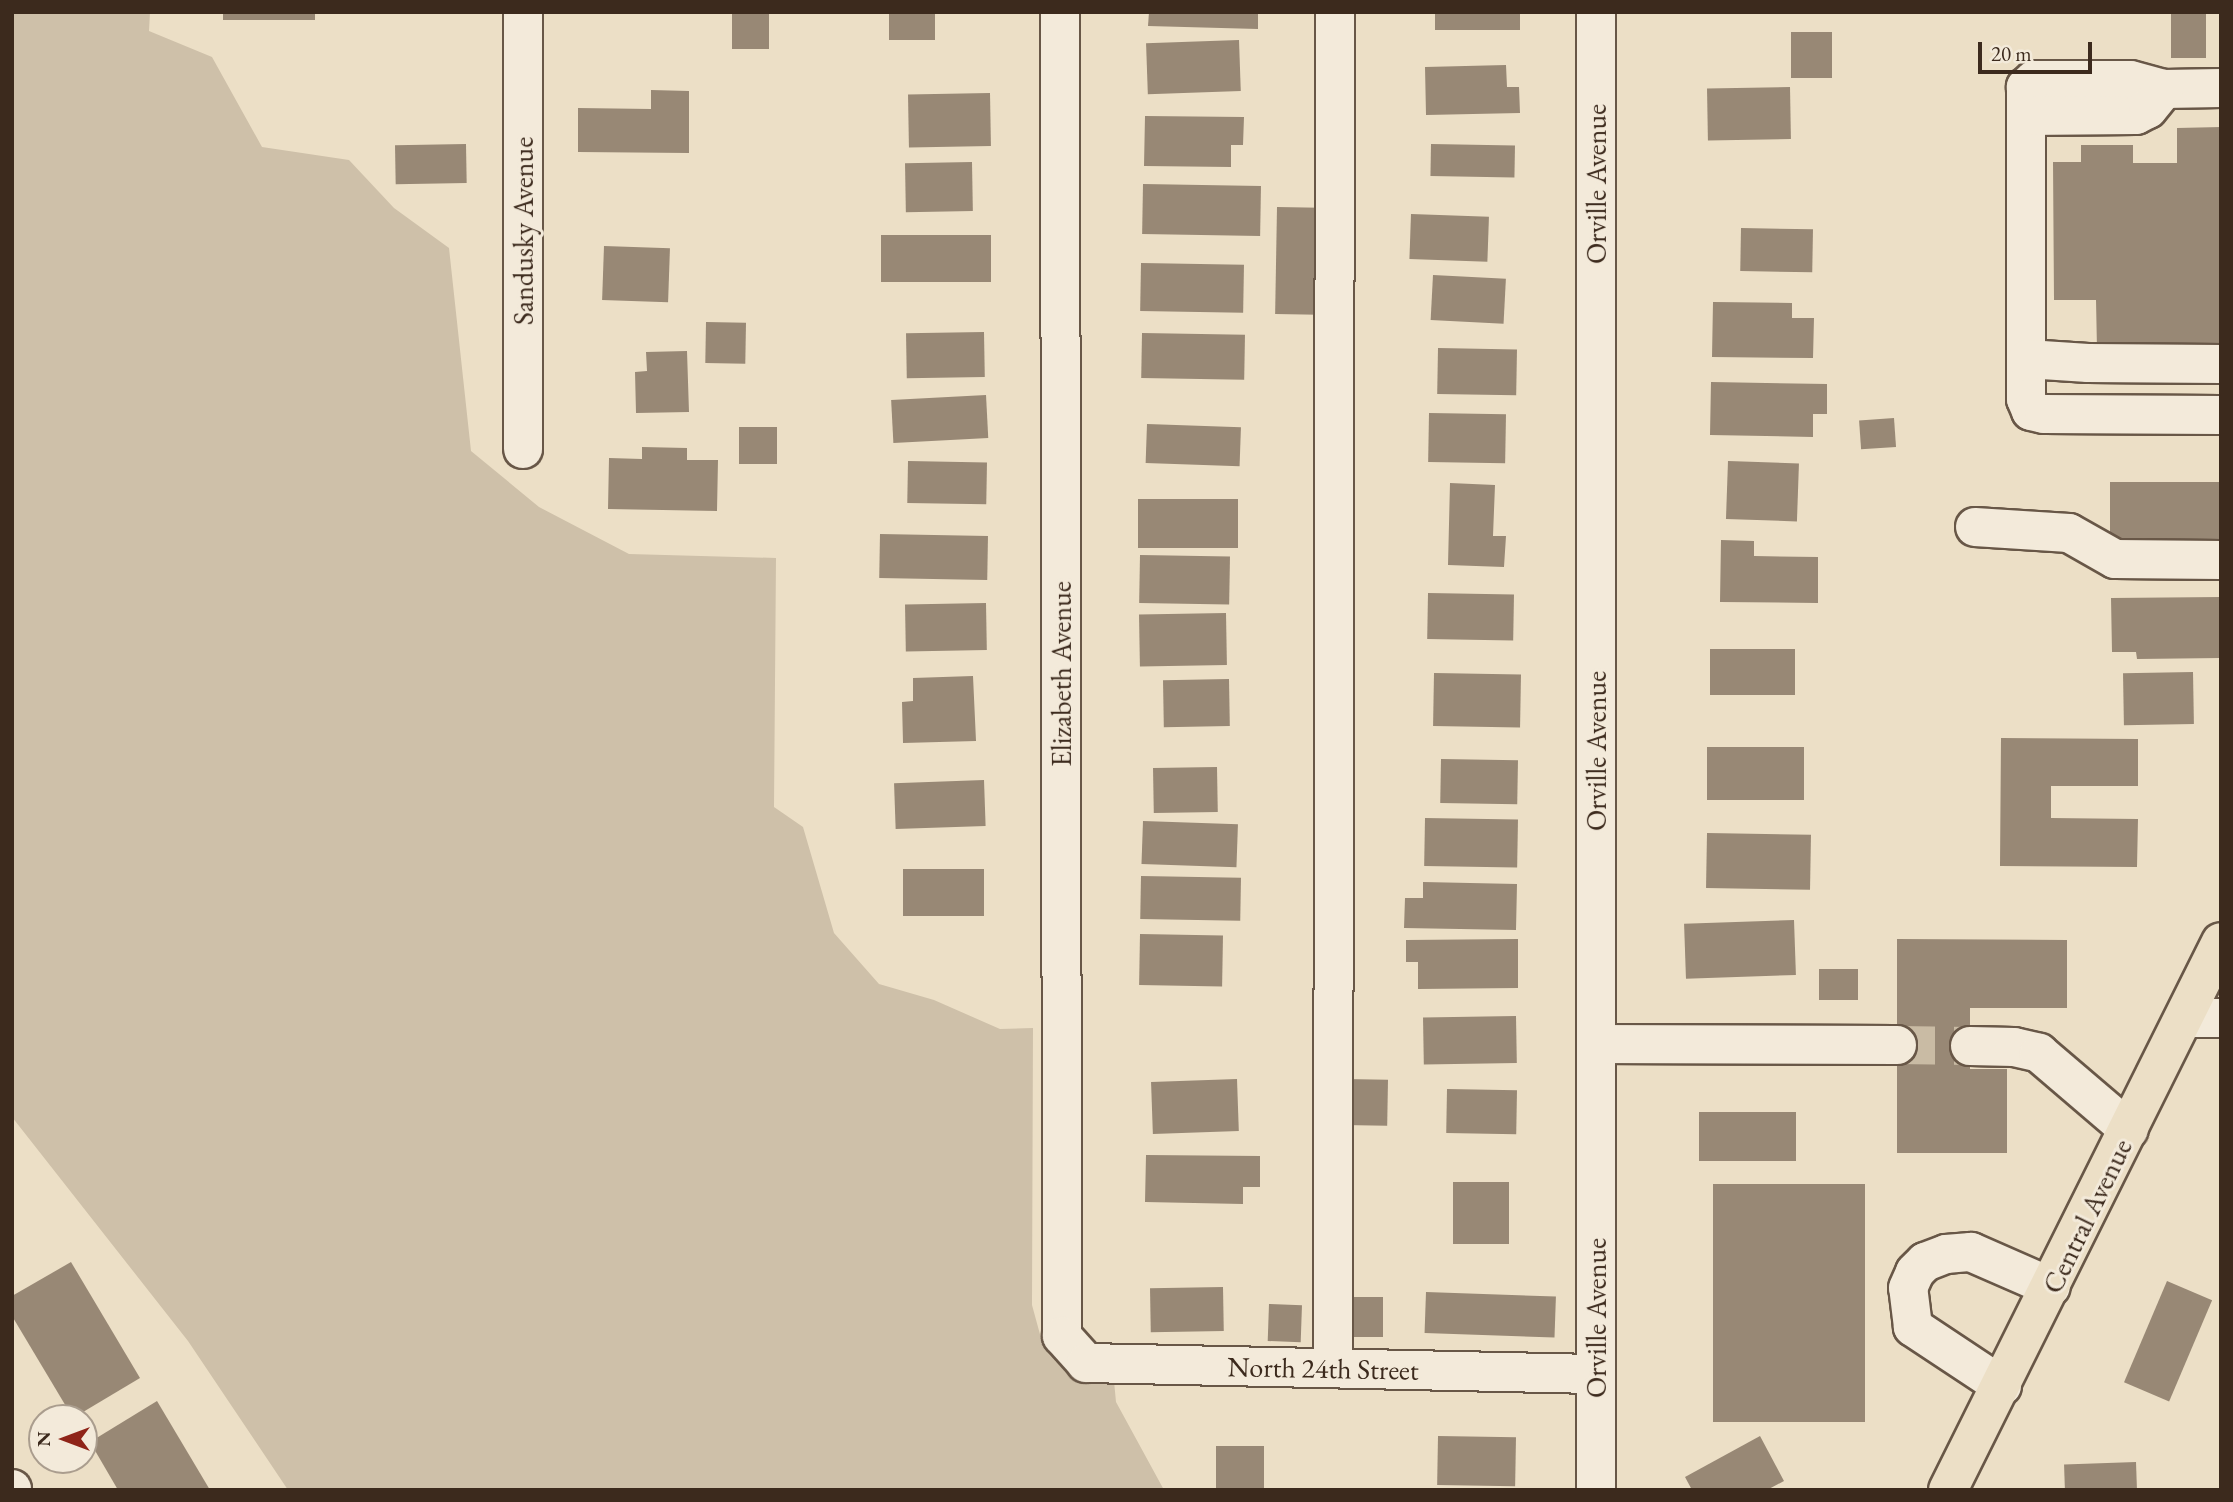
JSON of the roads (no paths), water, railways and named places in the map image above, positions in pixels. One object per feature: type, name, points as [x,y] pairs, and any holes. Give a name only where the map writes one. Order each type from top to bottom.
[{"type":"main road","name":"Central Avenue","points":[[1951,1488],[2129,1130],[2203,1018],[2221,942]]},
{"type":"street","name":"Sandusky Avenue","points":[[523,12],[523,449]]},
{"type":"street","name":"Elizabeth Avenue","points":[[1059,12],[1062,1336]]},
{"type":"street","points":[[1333,1368],[1335,12]]},
{"type":"street","name":"Orville Avenue","points":[[1596,12],[1596,1490]]},
{"type":"street","points":[[2221,88],[2164,89],[2130,80],[2034,80],[2026,87],[2025,399],[2031,411],[2044,414],[2221,415]]},
{"type":"street","points":[[2027,359],[2088,363],[2221,364]]},
{"type":"street","points":[[1975,527],[2069,533],[2115,559],[2221,560]]},
{"type":"street","points":[[1596,1044],[1897,1045]]},
{"type":"street","points":[[1970,1046],[2014,1047],[2039,1053],[2129,1130]]},
{"type":"street","points":[[2002,1386],[1913,1327],[1908,1288],[1915,1272],[1926,1262],[1946,1254],[1971,1252],[2052,1287]]},
{"type":"street","name":"North 24th Street","points":[[1062,1336],[1086,1363],[1596,1374]]},
{"type":"tunnel","points":[[1897,1045],[1970,1046]]}]
